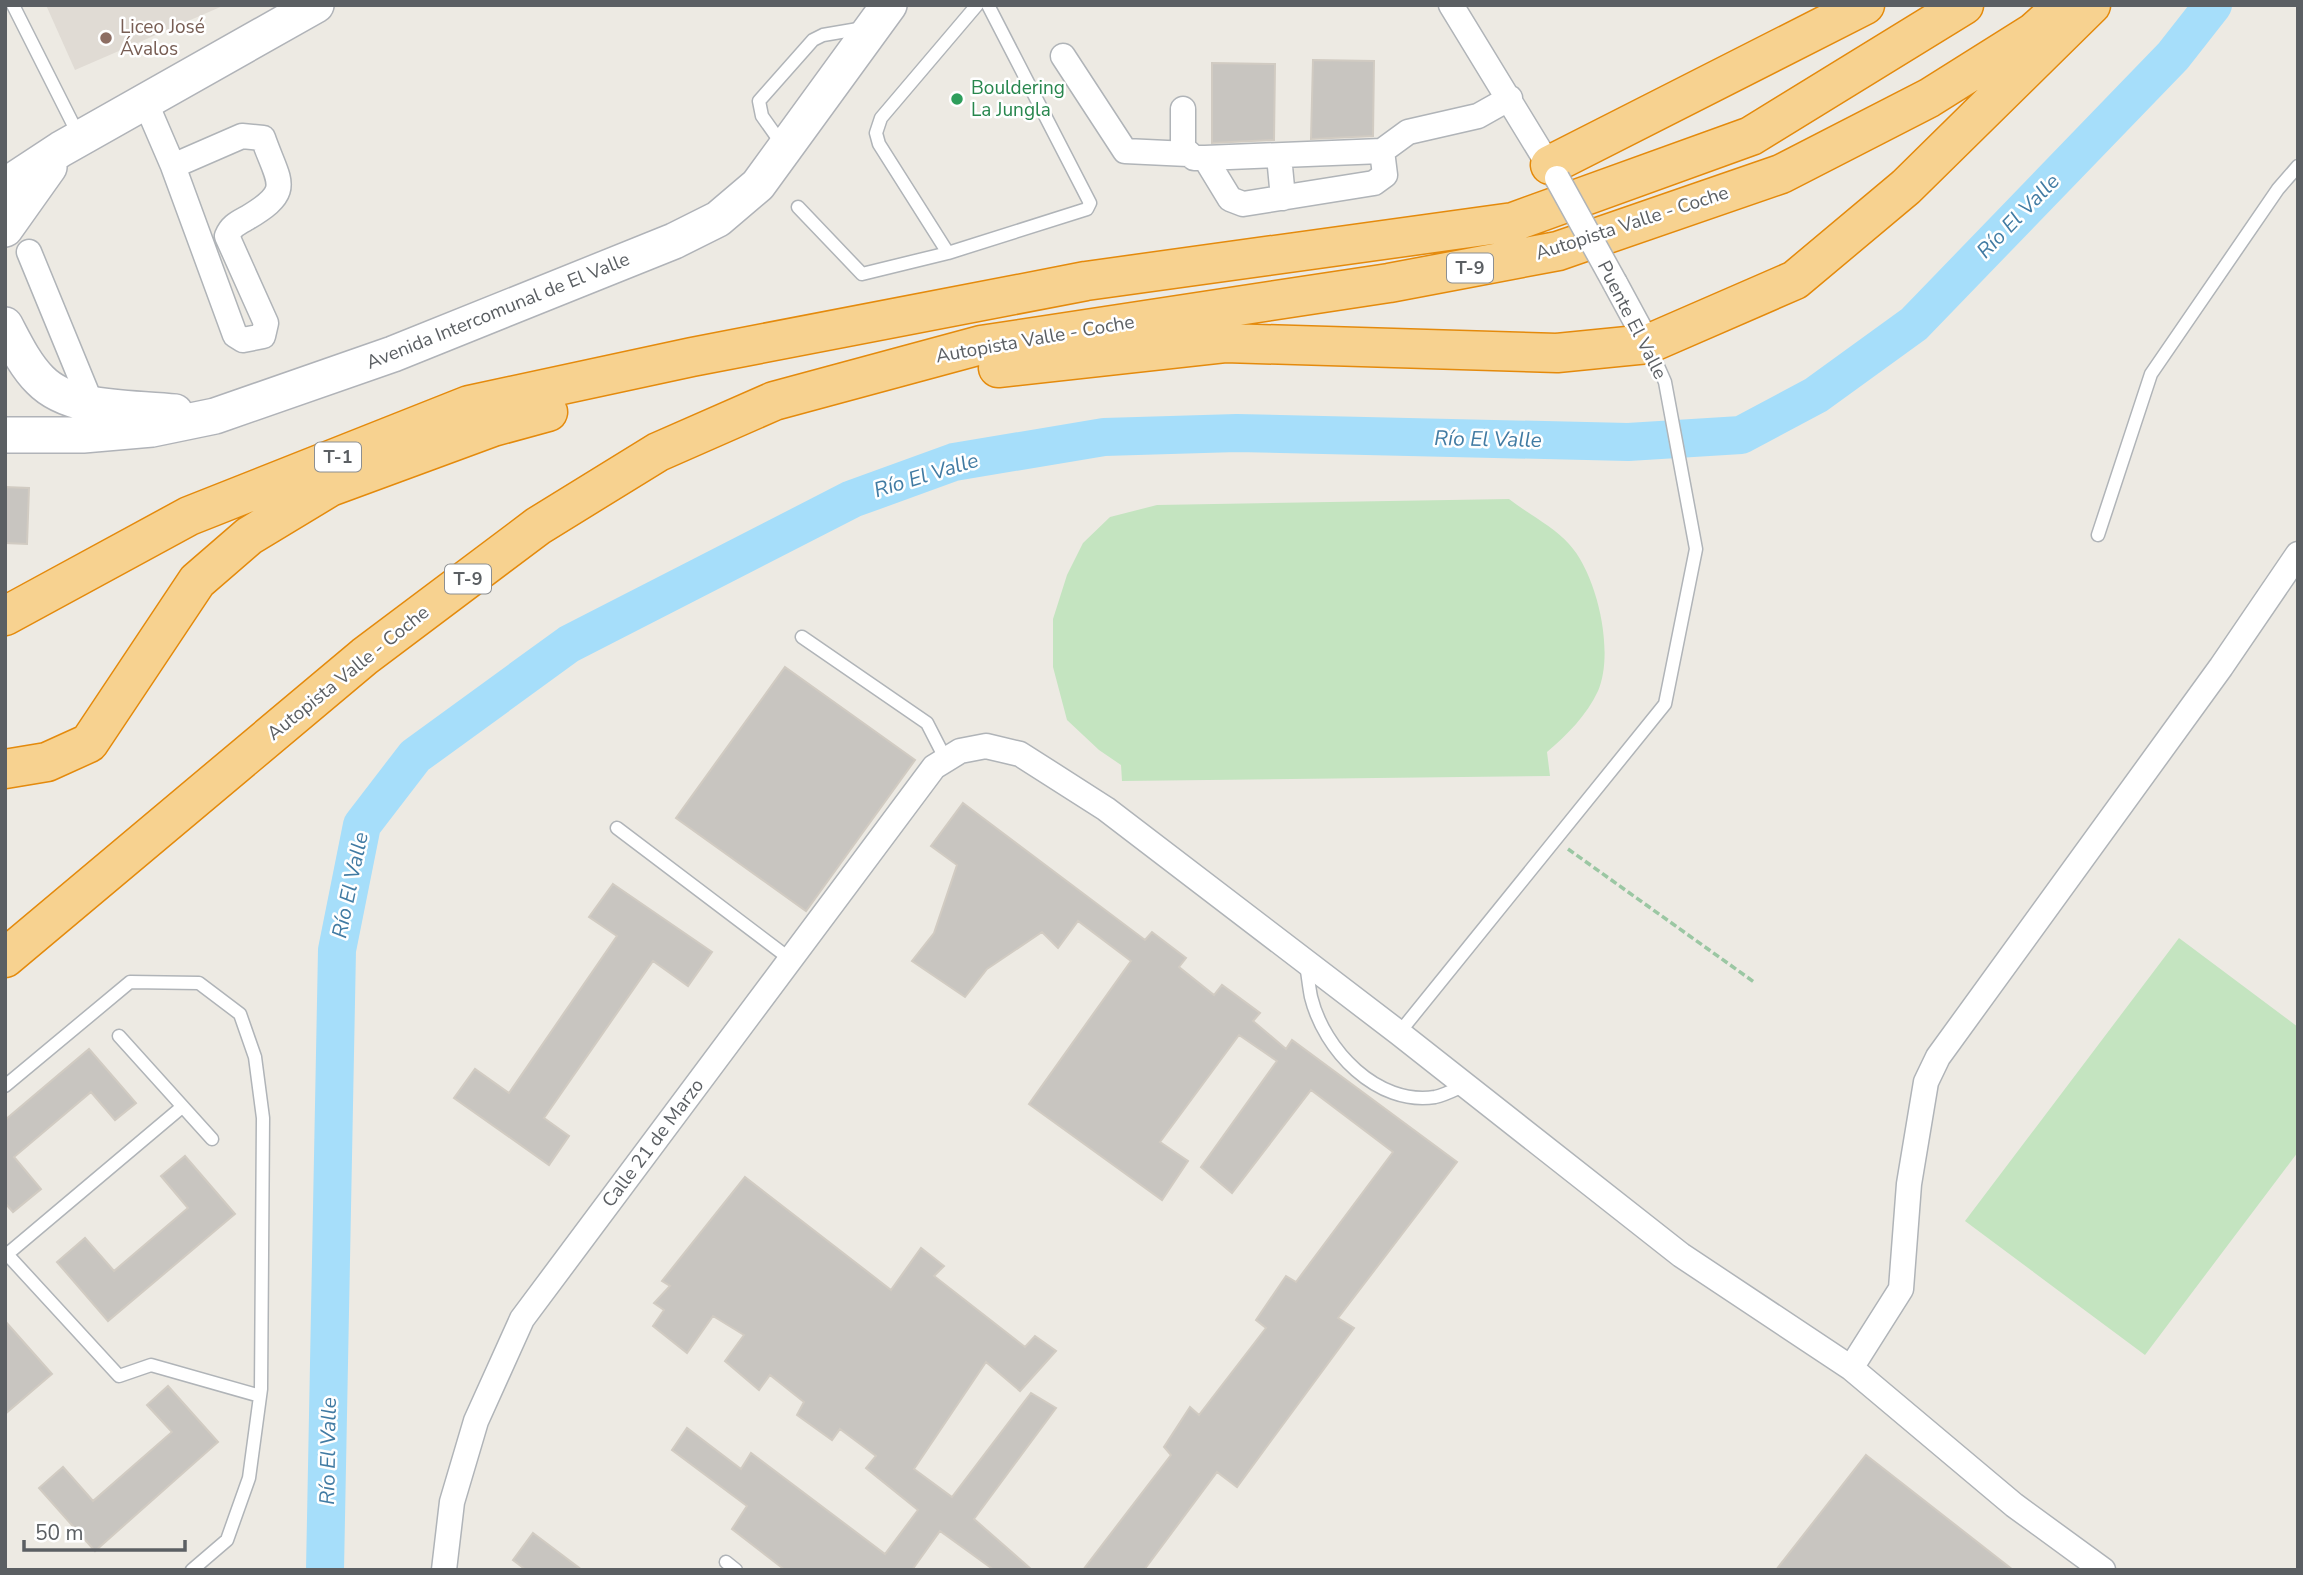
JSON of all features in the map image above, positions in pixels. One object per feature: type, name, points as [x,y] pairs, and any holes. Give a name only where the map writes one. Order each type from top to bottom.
[{"type":"highway","points":[[1553,171],[1865,5]]},
{"type":"highway","name":"Autopista Valle - Coche","points":[[5,616],[189,516],[469,405],[692,356],[1086,281],[1513,222],[1751,136],[1964,5]]},
{"type":"highway","name":"Autopista Valle - Coche","points":[[5,958],[365,656],[538,526],[658,452],[774,401],[981,345],[1389,284],[1558,251],[1781,174],[1929,98],[2034,32],[2064,5]]},
{"type":"highway","points":[[826,385],[1225,343],[1557,353],[1648,344],[1795,279],[1906,187],[2091,5]]},
{"type":"highway","points":[[5,769],[47,762],[89,743],[197,581],[249,536],[330,487],[493,428],[660,380],[692,356]]},
{"type":"main road","points":[[5,187],[71,144],[316,5]]},
{"type":"main road","name":"Avenida Intercomunal de El Valle","points":[[5,435],[83,435],[152,429],[215,416],[380,359],[674,241],[718,219],[758,185],[882,15]]},
{"type":"main road","points":[[17,240],[71,144]]},
{"type":"main road","points":[[5,325],[24,360],[41,382],[65,397],[92,403],[215,416]]},
{"type":"street","name":"Puente El Valle","points":[[1451,5],[1553,171],[1648,344]]},
{"type":"street","points":[[1063,56],[1125,151],[1196,156],[1279,156],[1382,150],[1408,132],[1478,116],[1510,98]]},
{"type":"street","points":[[145,101],[173,166],[235,335],[243,341],[262,335],[266,323],[227,236],[230,228],[272,203],[278,196],[279,183],[262,138],[242,136],[173,166]]},
{"type":"street","points":[[1183,108],[1183,148],[1196,156],[1235,203],[1374,183],[1385,175],[1382,150]]},
{"type":"street","points":[[1279,156],[1283,198]]},
{"type":"street","points":[[17,240],[92,403]]},
{"type":"street","points":[[1852,1368],[1901,1289],[1909,1184],[1926,1082],[1938,1057],[2221,667],[2298,554]]},
{"type":"street","points":[[946,760],[960,751],[986,746],[1020,754],[1106,809],[1399,1032],[1681,1255],[1852,1368],[2014,1505],[2103,1570]]},
{"type":"street","name":"Calle 21 de Marzo","points":[[443,1570],[452,1502],[475,1421],[522,1319],[934,767],[946,760]]},
{"type":"lane","points":[[13,5],[71,144]]},
{"type":"lane","points":[[948,253],[879,144],[876,133],[881,118],[977,5]]},
{"type":"lane","points":[[798,207],[862,274],[948,253],[1081,212],[1090,203],[988,5]]},
{"type":"lane","points":[[786,150],[762,116],[759,101],[813,40],[882,15]]},
{"type":"lane","points":[[2098,535],[2151,374],[2277,189],[2298,166]]},
{"type":"lane","name":"Puente El Valle","points":[[1399,1032],[1665,704],[1696,549],[1665,382],[1648,344]]},
{"type":"lane","points":[[802,637],[927,723],[946,760]]},
{"type":"lane","points":[[617,828],[790,960]]},
{"type":"lane","points":[[1306,961],[1311,999],[1331,1041],[1370,1082],[1399,1096],[1436,1097],[1465,1085]]},
{"type":"lane","points":[[5,1086],[130,982],[199,983],[240,1014],[256,1057],[263,1118],[260,1396],[250,1478],[227,1540],[192,1570]]},
{"type":"lane","points":[[119,1036],[212,1139]]},
{"type":"lane","points":[[183,1107],[6,1254],[119,1376],[151,1365],[260,1396]]},
{"type":"path","points":[[1555,840],[1754,982]]},
{"type":"shaded area","name":"Liceo José Ávalos","points":[[46,5],[225,5],[75,70]]},
{"type":"green space","points":[[1509,499],[1556,532],[1579,557],[1595,593],[1604,635],[1603,675],[1598,691],[1576,724],[1547,752],[1550,776],[1122,781],[1121,765],[1099,750],[1067,720],[1053,667],[1053,619],[1067,575],[1083,543],[1110,517],[1157,505]]},
{"type":"green space","points":[[2179,938],[2298,1027],[2298,1152],[2145,1355],[1965,1221]]},
{"type":"building","points":[[1313,60],[1374,61],[1373,136],[1311,139]]},
{"type":"building","points":[[1212,63],[1275,64],[1274,140],[1212,143]]},
{"type":"building","points":[[5,487],[29,488],[27,544],[5,543]]},
{"type":"building","points":[[785,667],[915,760],[806,911],[676,818]]},
{"type":"building","points":[[963,803],[1145,940],[1152,932],[1186,958],[1179,967],[1214,995],[1222,985],[1260,1013],[1253,1021],[1286,1049],[1292,1040],[1457,1162],[1338,1318],[1354,1328],[1237,1487],[1217,1472],[1144,1570],[1083,1570],[1171,1455],[1164,1447],[1190,1407],[1199,1415],[1266,1328],[1256,1320],[1286,1276],[1296,1282],[1393,1152],[1311,1090],[1232,1193],[1201,1167],[1277,1061],[1239,1035],[1160,1142],[1188,1161],[1162,1200],[1029,1104],[1131,961],[1078,921],[1058,948],[1042,932],[987,969],[965,997],[912,961],[934,933],[957,865],[931,846]]},
{"type":"building","points":[[613,884],[712,952],[688,986],[653,961],[544,1118],[569,1136],[549,1165],[454,1098],[475,1069],[509,1093],[617,936],[589,917]]},
{"type":"building","points":[[89,1049],[136,1103],[115,1120],[91,1092],[14,1157],[41,1189],[13,1212],[5,1203],[5,1120]]},
{"type":"building","points":[[185,1156],[235,1214],[108,1321],[57,1262],[85,1238],[114,1271],[188,1208],[161,1176]]},
{"type":"building","points":[[745,1177],[891,1290],[921,1248],[944,1266],[934,1276],[1025,1347],[1035,1336],[1056,1351],[1020,1391],[986,1362],[914,1469],[952,1497],[1031,1393],[1056,1408],[974,1519],[1032,1570],[994,1570],[940,1531],[912,1570],[785,1570],[732,1529],[747,1506],[672,1450],[687,1428],[741,1469],[751,1453],[885,1554],[918,1510],[866,1468],[876,1456],[840,1429],[832,1440],[797,1415],[804,1402],[770,1375],[759,1390],[725,1361],[744,1335],[713,1316],[687,1353],[653,1326],[664,1310],[654,1303],[670,1286],[662,1281]]},
{"type":"building","points":[[5,1321],[52,1374],[5,1414]]},
{"type":"building","points":[[168,1386],[218,1442],[95,1551],[39,1488],[63,1467],[93,1501],[172,1432],[147,1405]]},
{"type":"building","points":[[1866,1455],[2013,1570],[1776,1570]]},
{"type":"building","points":[[533,1533],[582,1570],[526,1570],[513,1560]]},
{"type":"waterway","name":"Río El Valle","points":[[325,1570],[337,950],[362,825],[415,756],[569,644],[852,499],[954,462],[1104,437],[1237,433],[1628,442],[1741,435],[1816,395],[1914,324],[2173,56],[2213,5]]},
{"type":"place","name":"Liceo José Ávalos","points":[[106,38]]},
{"type":"place","name":"Bouldering La Jungla","points":[[957,99]]}]
